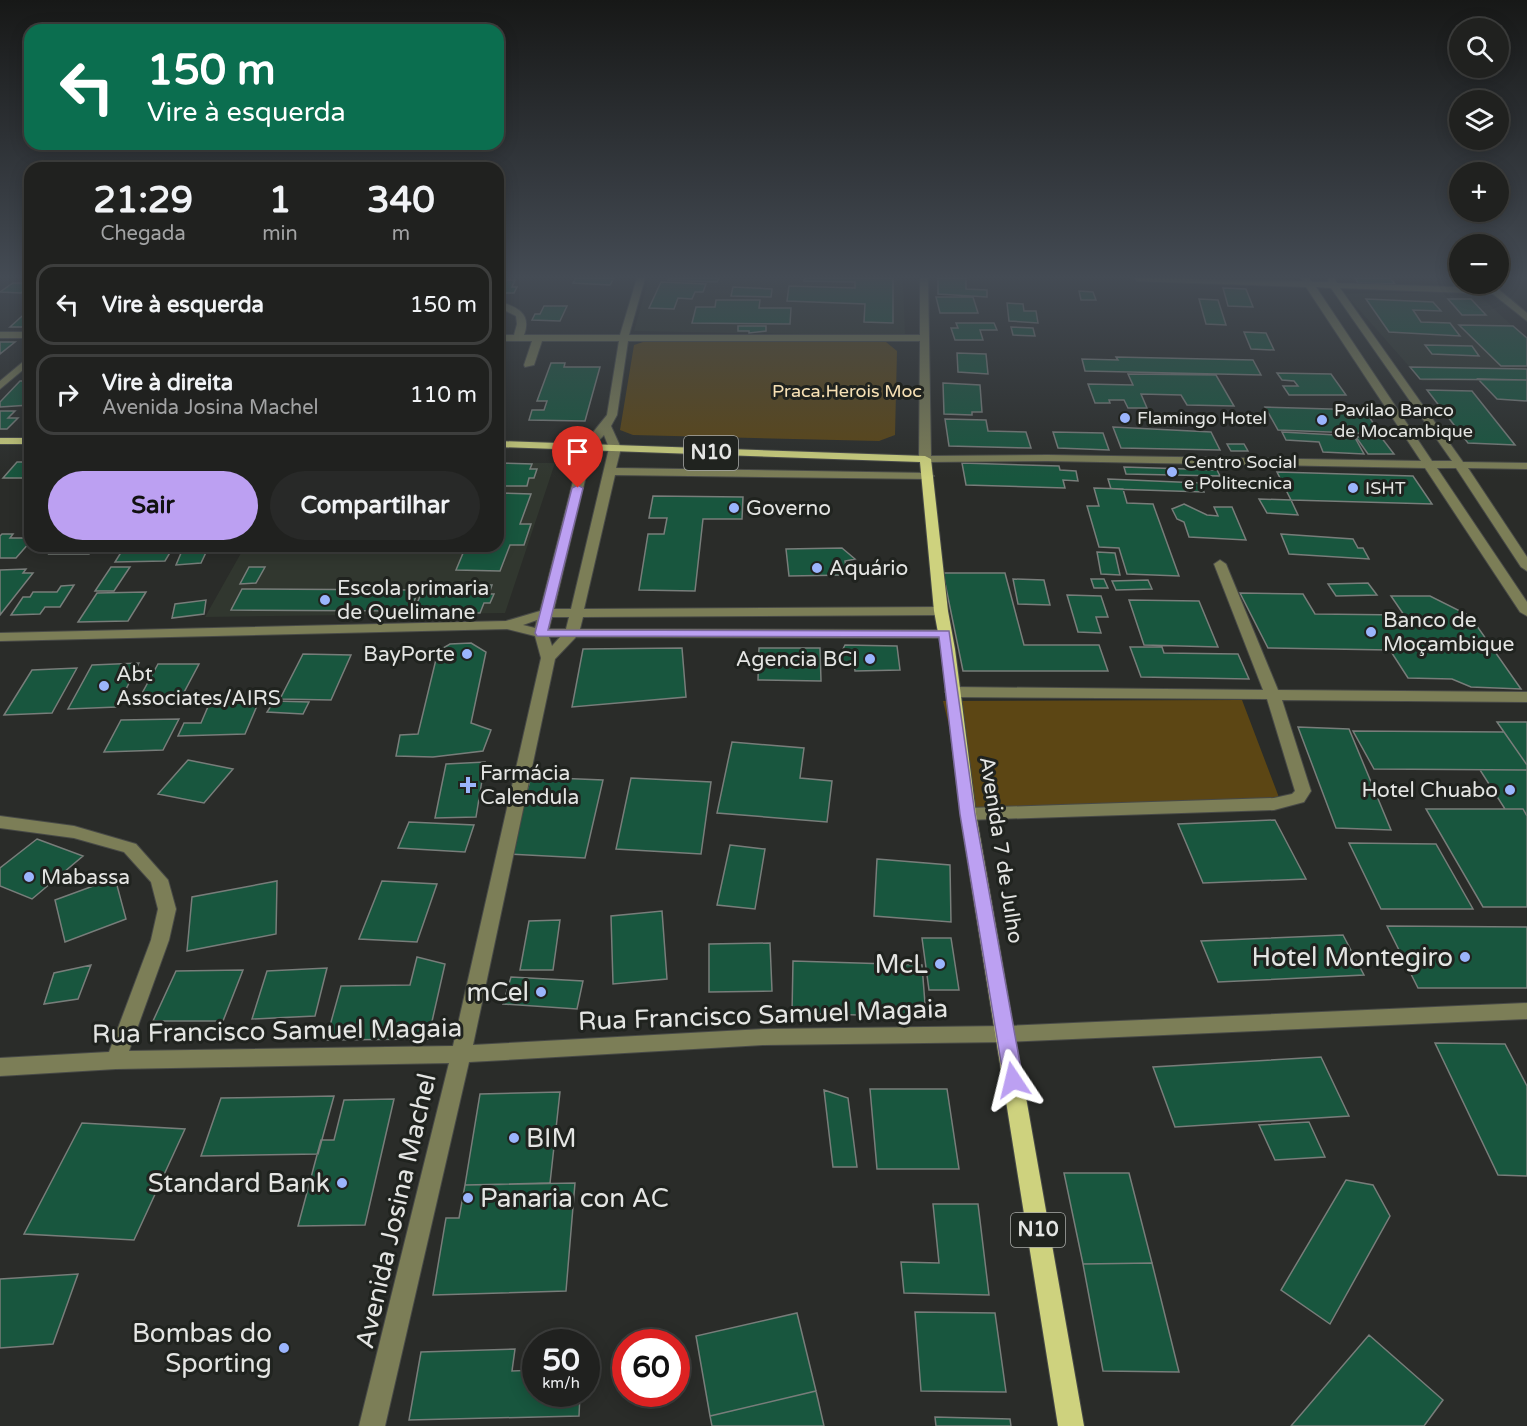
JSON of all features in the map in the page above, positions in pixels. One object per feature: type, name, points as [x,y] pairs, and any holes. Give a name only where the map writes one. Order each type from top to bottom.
[{"type":"main road","points":[[0,441],[24,441]]},
{"type":"main road","name":"N10","points":[[504,444],[925,459]]},
{"type":"main road","name":"Avenida 7 de Julho","points":[[925,459],[941,611],[968,814],[1071,1426]]},
{"type":"street","points":[[529,365],[536,345]]},
{"type":"street","points":[[588,446],[612,416],[623,345]]},
{"type":"street","name":"Avenida 7 de Julho","points":[[925,345],[925,459]]},
{"type":"street","points":[[1349,345],[1527,612]]},
{"type":"street","points":[[1374,345],[1460,465],[1527,567]]},
{"type":"street","points":[[0,386],[24,364]]},
{"type":"street","points":[[548,658],[572,633],[615,448],[606,426]]},
{"type":"street","name":"Avenida Josina Machel","points":[[372,1426],[461,1054],[548,658],[541,633],[588,446]]},
{"type":"street","points":[[925,459],[1048,458],[1527,466]]},
{"type":"street","points":[[608,471],[927,476]]},
{"type":"street","points":[[968,814],[1288,802],[1298,798],[1303,791],[1274,696],[1220,564]]},
{"type":"street","points":[[507,625],[546,613],[941,611]]},
{"type":"street","points":[[0,637],[507,625],[541,633],[945,634]]},
{"type":"street","points":[[952,692],[1527,697]]},
{"type":"street","points":[[0,822],[74,832],[130,848],[159,880],[167,909],[160,940],[116,1060]]},
{"type":"street","name":"Rua Francisco Samuel Magaia","points":[[0,1067],[116,1060],[461,1054],[763,1037],[1006,1034],[1527,1011]]},
{"type":"shaded area","points":[[1390,345],[1527,345],[1527,380],[1422,381]]},
{"type":"shaded area","points":[[504,463],[555,463],[505,613],[205,617],[242,552],[504,552]]},
{"type":"green space","name":"Praca.Herois Moc","points":[[634,345],[889,345],[897,351],[895,435],[879,441],[633,435],[620,430]]},
{"type":"green space","points":[[1242,700],[1283,808],[969,809],[943,701]]},
{"type":"building","points":[[0,345],[12,345],[0,354]]},
{"type":"building","points":[[1249,345],[1271,345],[1274,350],[1251,349]]},
{"type":"building","points":[[1425,345],[1472,346],[1479,356],[1432,354]]},
{"type":"building","points":[[1479,345],[1527,345],[1527,366],[1501,366]]},
{"type":"building","points":[[957,353],[986,354],[988,374],[958,372]]},
{"type":"building","points":[[1116,357],[1253,360],[1261,375],[1085,371],[1082,359],[1118,360]]},
{"type":"building","points":[[551,363],[565,363],[564,367],[600,367],[585,421],[529,420],[532,410],[544,410],[547,401],[537,401]]},
{"type":"building","points":[[1410,367],[1527,369],[1527,380],[1420,379]]},
{"type":"building","points":[[1277,373],[1331,374],[1346,395],[1289,395],[1283,386],[1298,386],[1294,381],[1282,380]]},
{"type":"building","points":[[1128,374],[1216,375],[1234,406],[1187,405],[1181,395],[1141,394],[1147,408],[1128,408],[1124,400],[1095,403],[1088,384],[1133,385]]},
{"type":"building","points":[[1478,379],[1527,380],[1527,401],[1497,399]]},
{"type":"building","points":[[20,381],[24,381],[24,405],[0,407],[0,402]]},
{"type":"building","points":[[943,383],[980,385],[982,412],[972,412],[972,415],[944,414]]},
{"type":"building","points":[[1427,390],[1472,391],[1515,445],[1468,443]]},
{"type":"building","name":"Pavilao Banco de Mocambique","points":[[1265,407],[1365,410],[1380,434],[1278,430]]},
{"type":"building","points":[[0,411],[15,411],[8,418],[18,418],[7,429],[0,429]]},
{"type":"building","points":[[945,419],[986,420],[988,431],[1026,432],[1031,448],[949,446]]},
{"type":"building","points":[[1113,427],[1211,432],[1220,450],[1121,448]]},
{"type":"building","points":[[1053,432],[1103,433],[1109,450],[1058,448]]},
{"type":"building","points":[[1282,432],[1354,436],[1364,454],[1323,452],[1319,442],[1286,440]]},
{"type":"building","points":[[1356,437],[1381,437],[1394,454],[1368,454]]},
{"type":"building","points":[[1227,444],[1244,444],[1248,451],[1231,451]]},
{"type":"building","points":[[17,462],[24,462],[24,478],[3,478]]},
{"type":"building","points":[[504,463],[532,464],[530,469],[537,469],[534,478],[529,478],[527,486],[504,486]]},
{"type":"building","points":[[962,463],[1059,466],[1060,470],[1076,471],[1078,481],[1063,480],[1065,488],[966,485]]},
{"type":"building","name":"Centro Social e Politecnica","points":[[1124,467],[1217,470],[1220,476],[1126,474]]},
{"type":"building","name":"ISHT","points":[[1277,472],[1413,476],[1432,504],[1291,500]]},
{"type":"building","points":[[1108,479],[1200,483],[1204,492],[1111,489]]},
{"type":"building","points":[[1094,488],[1123,489],[1127,503],[1153,504],[1179,576],[1127,574],[1119,548],[1099,547],[1087,506],[1099,506]]},
{"type":"building","points":[[504,493],[531,494],[520,524],[531,524],[524,545],[510,545],[500,571],[456,570],[464,552],[504,552]]},
{"type":"building","points":[[653,496],[743,497],[742,519],[703,519],[695,591],[639,590],[648,534],[664,534],[667,518],[649,518]]},
{"type":"building","points":[[1259,499],[1291,500],[1298,515],[1267,513]]},
{"type":"building","points":[[1184,504],[1207,515],[1218,516],[1214,507],[1232,507],[1246,540],[1189,537],[1184,522],[1177,519],[1172,509]]},
{"type":"building","points":[[13,534],[10,538],[24,538],[24,549],[16,558],[0,558],[0,536]]},
{"type":"building","points":[[1281,534],[1353,539],[1358,548],[1363,548],[1369,559],[1289,554]]},
{"type":"building","name":"Aquário","points":[[842,548],[855,559],[845,561],[847,575],[789,576],[786,549]]},
{"type":"building","points":[[50,552],[90,552],[89,554],[49,554]]},
{"type":"building","points":[[121,552],[170,552],[165,561],[115,562]]},
{"type":"building","points":[[181,552],[206,552],[201,563],[176,565]]},
{"type":"building","points":[[1097,552],[1115,553],[1120,575],[1101,574]]},
{"type":"building","points":[[111,567],[130,567],[114,591],[95,591]]},
{"type":"building","points":[[249,567],[265,567],[256,583],[240,584]]},
{"type":"building","points":[[26,569],[23,573],[33,573],[0,615],[0,570]]},
{"type":"building","points":[[943,573],[1005,573],[1024,645],[1099,645],[1108,671],[963,671]]},
{"type":"building","points":[[1013,579],[1044,580],[1050,605],[1018,604]]},
{"type":"building","points":[[1091,579],[1104,579],[1108,588],[1094,588]]},
{"type":"building","points":[[1148,580],[1152,589],[1116,590],[1112,581]]},
{"type":"building","points":[[426,583],[492,585],[489,594],[494,594],[490,603],[484,603],[480,613],[413,612]]},
{"type":"building","points":[[1368,583],[1377,595],[1336,596],[1328,584]]},
{"type":"building","points":[[74,585],[60,607],[45,607],[40,614],[11,615],[23,597],[30,597],[33,592],[57,592],[61,586]]},
{"type":"building","name":"Escola primaria de Quelimane","points":[[242,589],[418,590],[411,611],[231,610]]},
{"type":"building","points":[[146,592],[128,621],[78,622],[97,593]]},
{"type":"building","name":"Banco de Moçambique","points":[[1240,593],[1303,594],[1315,614],[1404,615],[1391,596],[1430,596],[1470,616],[1521,689],[1471,687],[1452,679],[1408,678],[1390,650],[1268,648]]},
{"type":"building","points":[[1067,595],[1101,596],[1108,617],[1096,617],[1101,633],[1078,632]]},
{"type":"building","points":[[206,600],[204,614],[172,618],[175,604]]},
{"type":"building","points":[[1129,600],[1199,601],[1218,647],[1144,645]]},
{"type":"building","points":[[471,643],[486,652],[471,723],[491,730],[483,751],[433,757],[396,756],[400,735],[418,734],[438,651],[450,644]]},
{"type":"building","name":"Agencia BCI","points":[[845,645],[897,646],[900,670],[855,671],[854,664],[844,662],[839,657]]},
{"type":"building","points":[[1130,647],[1162,647],[1164,653],[1238,654],[1249,679],[1141,677]]},
{"type":"building","points":[[682,648],[686,697],[572,707],[583,649]]},
{"type":"building","points":[[759,648],[820,648],[821,681],[758,680]]},
{"type":"building","points":[[303,654],[351,655],[331,700],[280,699]]},
{"type":"building","name":"Abt Associates/AIRS","points":[[139,663],[117,707],[68,709],[92,665]]},
{"type":"building","points":[[158,664],[199,664],[182,696],[140,697]]},
{"type":"building","points":[[77,668],[52,713],[4,715],[32,670]]},
{"type":"building","points":[[259,701],[245,734],[178,736],[184,723],[201,723],[210,702]]},
{"type":"building","points":[[274,701],[309,702],[303,714],[267,712]]},
{"type":"building","points":[[179,719],[163,750],[104,752],[121,720]]},
{"type":"building","name":"Hotel Chuabo","points":[[1497,722],[1527,722],[1527,765],[1504,732]]},
{"type":"building","points":[[1298,727],[1349,729],[1391,830],[1336,828]]},
{"type":"building","points":[[1353,731],[1504,732],[1527,765],[1527,770],[1374,769]]},
{"type":"building","points":[[732,742],[804,748],[800,778],[832,781],[827,822],[717,813]]},
{"type":"building","points":[[188,760],[233,769],[204,803],[158,794]]},
{"type":"building","points":[[485,762],[476,817],[435,818],[446,764]]},
{"type":"building","name":"Hotel Chuabo","points":[[1480,770],[1527,770],[1527,816],[1523,809],[1505,809]]},
{"type":"building","points":[[531,777],[603,780],[585,858],[508,854]]},
{"type":"building","points":[[631,778],[711,782],[701,854],[616,849]]},
{"type":"building","points":[[1426,809],[1523,809],[1527,816],[1527,907],[1483,907]]},
{"type":"building","points":[[1275,820],[1306,879],[1203,883],[1178,824]]},
{"type":"building","points":[[409,822],[474,825],[465,852],[398,848]]},
{"type":"building","name":"Mabassa","points":[[37,839],[83,856],[32,899],[0,886],[0,868]]},
{"type":"building","points":[[1349,843],[1436,844],[1473,909],[1381,909]]},
{"type":"building","points":[[730,845],[765,849],[755,909],[717,905]]},
{"type":"building","points":[[877,859],[950,865],[951,922],[874,916]]},
{"type":"building","points":[[115,878],[126,919],[65,942],[55,900]]},
{"type":"building","points":[[277,881],[276,934],[187,951],[192,897]]},
{"type":"building","points":[[382,881],[437,884],[417,942],[359,939]]},
{"type":"building","points":[[662,911],[667,979],[613,984],[611,916]]},
{"type":"building","points":[[560,920],[553,970],[520,970],[529,921]]},
{"type":"building","name":"Hotel Montegiro","points":[[1387,926],[1527,927],[1527,988],[1418,988]]},
{"type":"building","points":[[1343,935],[1364,975],[1218,982],[1201,941]]},
{"type":"building","name":"McL","points":[[922,938],[951,938],[959,990],[929,990]]},
{"type":"building","points":[[770,943],[772,991],[709,992],[709,944]]},
{"type":"building","points":[[417,957],[445,964],[428,1039],[326,1040],[341,986],[410,985]]},
{"type":"building","points":[[793,961],[922,965],[926,1017],[792,1013]]},
{"type":"building","points":[[91,965],[78,999],[44,1004],[54,973]]},
{"type":"building","points":[[327,968],[315,1016],[252,1019],[267,971]]},
{"type":"building","points":[[243,970],[223,1021],[153,1021],[176,971]]},
{"type":"building","points":[[511,977],[583,981],[577,1009],[503,1004]]},
{"type":"building","points":[[1435,1043],[1505,1044],[1527,1086],[1527,1176],[1498,1175]]},
{"type":"building","points":[[1321,1057],[1349,1116],[1175,1127],[1153,1067]]},
{"type":"building","points":[[870,1089],[947,1089],[959,1169],[877,1169]]},
{"type":"building","points":[[824,1090],[848,1098],[857,1167],[833,1167]]},
{"type":"building","name":"BIM","points":[[560,1092],[550,1183],[465,1185],[480,1094]]},
{"type":"building","points":[[334,1096],[318,1154],[201,1156],[221,1098]]},
{"type":"building","name":"Standard Bank","points":[[394,1099],[365,1225],[298,1226],[321,1140],[334,1140],[344,1100]]},
{"type":"building","points":[[1309,1122],[1325,1157],[1275,1160],[1259,1125]]},
{"type":"building","points":[[82,1123],[185,1129],[134,1240],[24,1234]]},
{"type":"building","points":[[1064,1173],[1129,1173],[1152,1263],[1083,1264]]},
{"type":"building","points":[[1346,1180],[1373,1185],[1390,1216],[1330,1324],[1281,1290]]},
{"type":"building","points":[[575,1183],[566,1291],[433,1295],[446,1218],[459,1218],[465,1185]]},
{"type":"building","points":[[933,1204],[978,1204],[989,1295],[904,1293],[901,1262],[939,1263]]},
{"type":"building","points":[[1152,1263],[1179,1372],[1103,1371],[1083,1264]]},
{"type":"building","points":[[78,1274],[53,1344],[0,1348],[0,1279]]},
{"type":"building","points":[[915,1312],[995,1313],[1006,1392],[921,1391]]},
{"type":"building","points":[[797,1313],[816,1391],[710,1416],[696,1336]]},
{"type":"building","points":[[1369,1335],[1443,1400],[1424,1426],[1291,1426]]},
{"type":"building","points":[[515,1349],[512,1371],[522,1371],[522,1407],[579,1407],[579,1416],[409,1420],[421,1352]]},
{"type":"building","points":[[816,1391],[824,1426],[712,1426],[710,1416]]},
{"type":"building","points":[[935,1417],[1010,1419],[1011,1426],[936,1426]]},
{"type":"place","name":"Flamingo Hotel","points":[[1125,418]]},
{"type":"place","name":"Pavilao Banco de Mocambique","points":[[1322,420]]},
{"type":"place","name":"Centro Social e Politecnica","points":[[1172,472]]},
{"type":"place","name":"ISHT","points":[[1353,488]]},
{"type":"place","name":"Governo","points":[[734,508]]},
{"type":"place","name":"Aquário","points":[[817,568]]},
{"type":"place","name":"Escola primaria de Quelimane","points":[[325,600]]},
{"type":"place","name":"Banco de Moçambique","points":[[1371,632]]},
{"type":"place","name":"BayPorte","points":[[467,654]]},
{"type":"place","name":"Agencia BCI","points":[[870,659]]},
{"type":"place","name":"Abt Associates/AIRS","points":[[104,686]]},
{"type":"place","name":"Farmácia Calendula","points":[[468,785]]},
{"type":"place","name":"Hotel Chuabo","points":[[1510,790]]},
{"type":"place","name":"Mabassa","points":[[29,877]]},
{"type":"place","name":"Hotel Montegiro","points":[[1465,957]]},
{"type":"place","name":"McL","points":[[940,964]]},
{"type":"place","name":"mCel","points":[[541,992]]},
{"type":"place","name":"BIM","points":[[514,1138]]},
{"type":"place","name":"Standard Bank","points":[[342,1183]]},
{"type":"place","name":"Panaria con AC","points":[[468,1198]]},
{"type":"place","name":"Bombas do Sporting","points":[[284,1348]]},
{"type":"route","points":[[578,488],[541,633],[945,634],[968,814],[1013,1080]]}]
